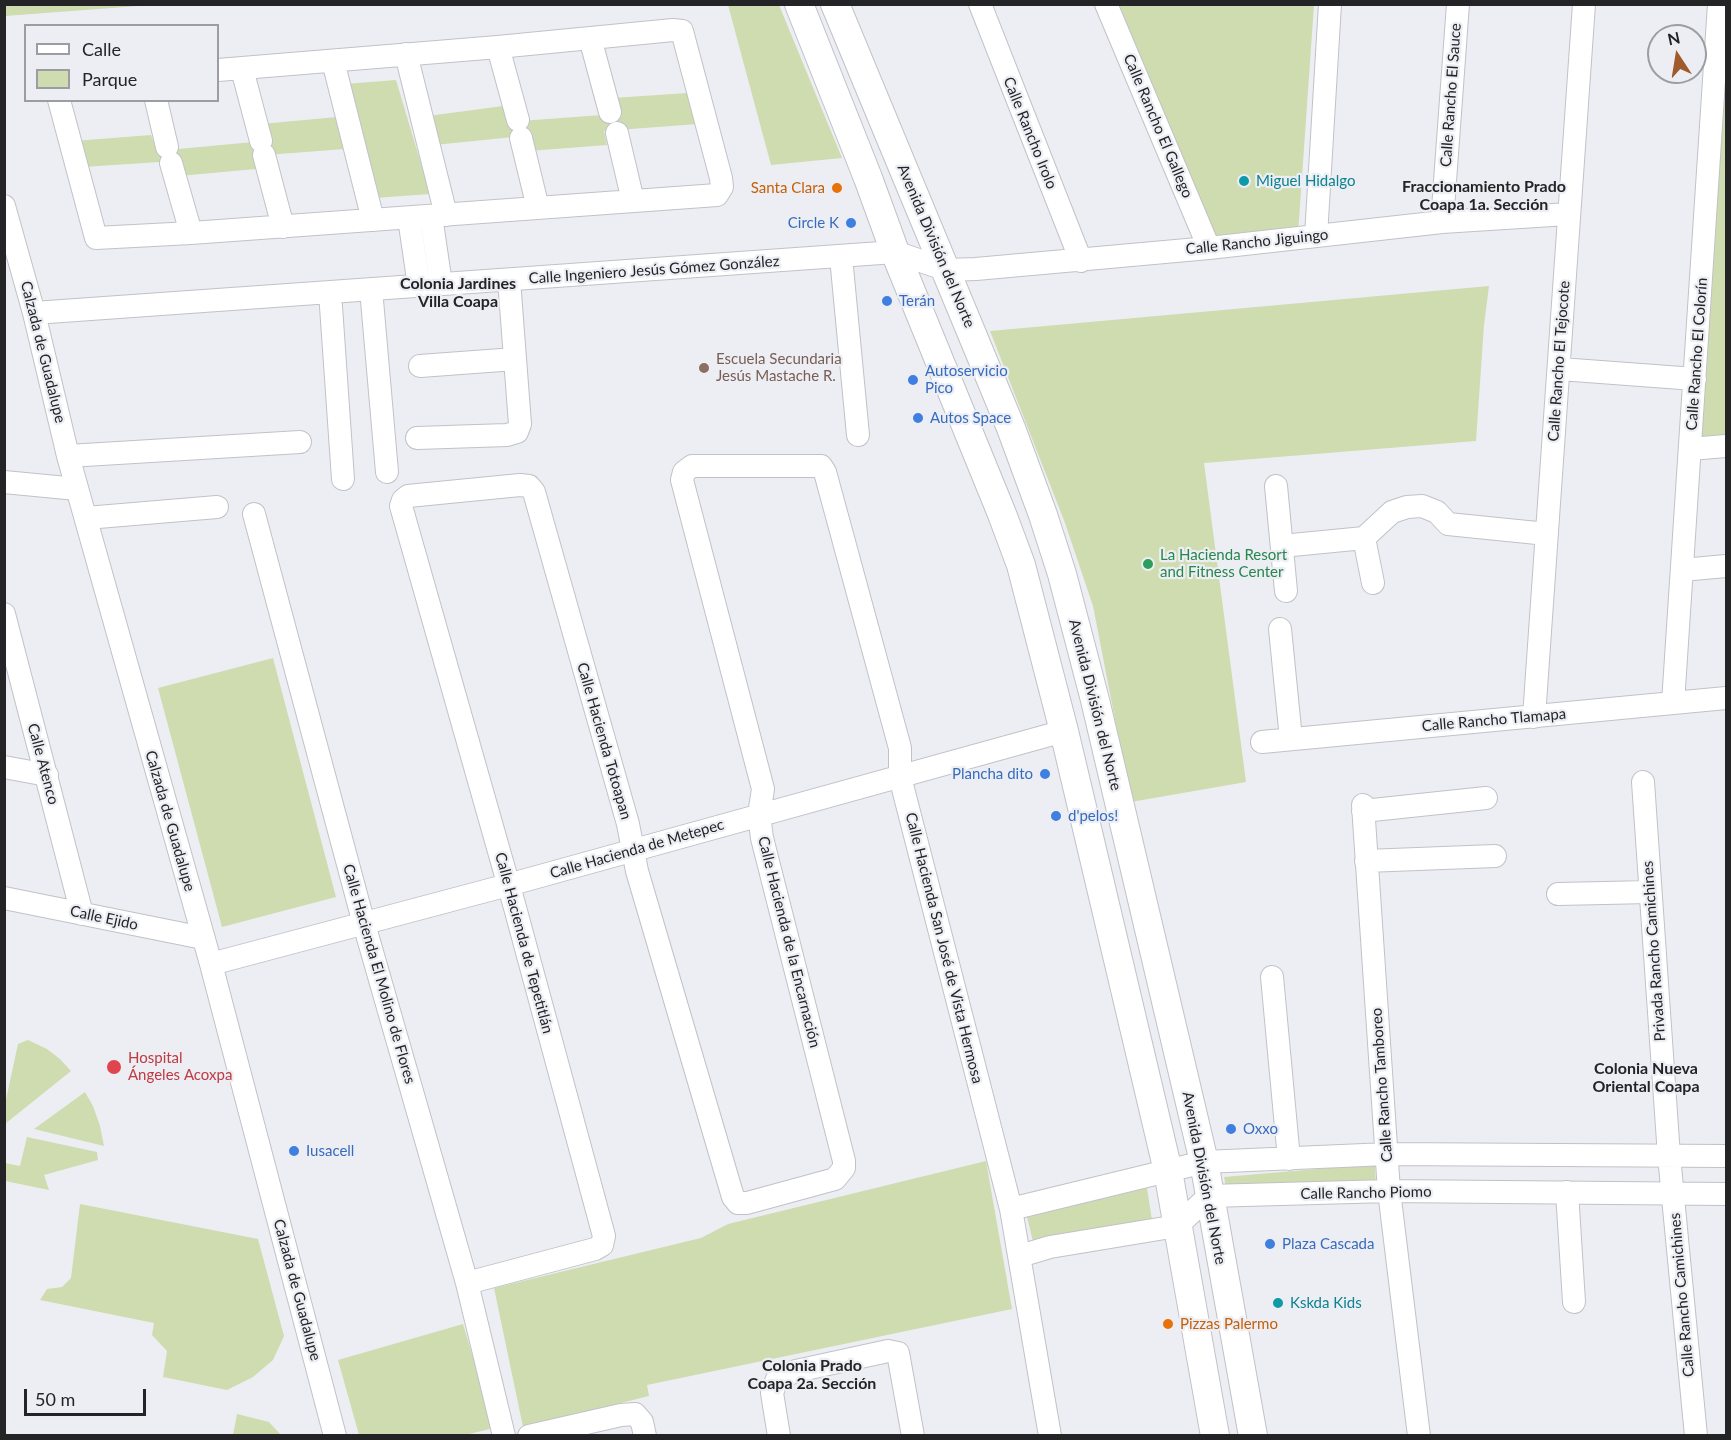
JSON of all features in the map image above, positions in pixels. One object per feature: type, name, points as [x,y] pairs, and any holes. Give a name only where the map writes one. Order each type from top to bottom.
[{"type":"main road","points":[[799,4],[895,252],[1002,514],[1026,583],[1064,731],[1168,1171],[1215,1436]]},
{"type":"main road","name":"Avenida División del Norte","points":[[835,4],[1011,428],[1062,574],[1097,711],[1204,1162],[1253,1436]]},
{"type":"main road","points":[[1026,583],[1035,590],[1046,591],[1057,585],[1062,574]]},
{"type":"main road","points":[[1036,619],[1047,604],[1060,602],[1070,607]]},
{"type":"main road","points":[[1116,952],[1126,960],[1137,961],[1148,955],[1153,944]]},
{"type":"main road","points":[[1125,988],[1131,977],[1141,972],[1155,974],[1161,979]]},
{"type":"street","name":"Calle Rancho Irolo","points":[[980,4],[1081,261]]},
{"type":"street","name":"Calle Rancho El Gallego","points":[[1106,4],[1209,248]]},
{"type":"street","points":[[1316,236],[1330,4]]},
{"type":"street","name":"Calle Rancho El Sauce","points":[[1442,222],[1458,4]]},
{"type":"street","name":"Calle Rancho El Tejocote","points":[[1534,717],[1584,4]]},
{"type":"street","name":"Calle Rancho El Colorín","points":[[1673,703],[1719,4]]},
{"type":"street","points":[[60,102],[96,238],[283,227],[717,195],[722,187],[686,38],[682,31],[219,70]]},
{"type":"street","points":[[590,38],[610,112]]},
{"type":"street","points":[[498,47],[538,208]]},
{"type":"street","points":[[406,54],[441,284]]},
{"type":"street","points":[[333,61],[373,220]]},
{"type":"street","points":[[242,69],[283,227]]},
{"type":"street","points":[[156,102],[191,233]]},
{"type":"street","points":[[617,133],[633,201]]},
{"type":"street","name":"Calzada de Guadalupe","points":[[4,206],[34,313],[68,456],[211,964],[335,1436]]},
{"type":"street","name":"Calle Rancho Jiguingo","points":[[947,270],[1081,261],[1442,222],[1568,214]]},
{"type":"street","points":[[419,286],[429,216]]},
{"type":"street","name":"Calle Ingeniero Jesús Gómez González","points":[[34,313],[895,252],[947,270]]},
{"type":"street","points":[[841,256],[858,435]]},
{"type":"street","points":[[417,438],[507,435],[517,432],[520,424],[509,280]]},
{"type":"street","points":[[371,289],[387,472]]},
{"type":"street","points":[[330,292],[343,479]]},
{"type":"street","points":[[420,366],[515,359]]},
{"type":"street","points":[[1560,369],[1695,379]]},
{"type":"street","points":[[68,456],[300,442]]},
{"type":"street","points":[[1690,449],[1726,446]]},
{"type":"street","name":"Calle Hacienda San José de Vista Hermosa","points":[[684,472],[693,466],[821,466],[825,472],[900,748],[900,777],[1011,1209],[1050,1436]]},
{"type":"street","name":"Calle Hacienda de la Encarnación","points":[[684,472],[682,480],[763,789],[759,815],[762,838],[844,1161],[844,1168],[835,1179],[758,1200],[738,1203],[733,1197]]},
{"type":"street","points":[[4,482],[78,489]]},
{"type":"street","name":"Calle Hacienda Totoapan","points":[[401,506],[403,500],[408,496],[520,485],[529,486],[534,492],[628,824],[632,850],[733,1197]]},
{"type":"street","points":[[1276,486],[1286,591]]},
{"type":"street","name":"Calle Hacienda de Tepetitlán","points":[[401,506],[604,1236],[602,1245],[595,1249],[467,1283]]},
{"type":"street","points":[[1282,546],[1364,538],[1392,512],[1407,507],[1422,506],[1437,512],[1448,524],[1547,534]]},
{"type":"street","points":[[86,518],[217,507]]},
{"type":"street","name":"Calle Hacienda El Molino de Flores","points":[[254,514],[364,924],[467,1283],[504,1436]]},
{"type":"street","points":[[1364,538],[1373,583]]},
{"type":"street","points":[[1682,570],[1726,566]]},
{"type":"street","name":"Calle Atenco","points":[[6,622],[82,914]]},
{"type":"street","points":[[1280,629],[1291,740]]},
{"type":"street","name":"Calle Rancho Tlamapa","points":[[1262,742],[1726,698]]},
{"type":"street","name":"Calle Hacienda de Metepec","points":[[211,964],[508,885],[1064,731]]},
{"type":"street","points":[[4,767],[46,776]]},
{"type":"street","name":"Privada Rancho Camichines","points":[[1643,782],[1669,1155]]},
{"type":"street","name":"Calle Rancho Tamboreo","points":[[1419,1436],[1389,1191],[1363,808],[1486,798]]},
{"type":"street","points":[[1366,861],[1496,856]]},
{"type":"street","points":[[1558,894],[1650,892]]},
{"type":"street","name":"Calle Ejido","points":[[4,897],[203,938]]},
{"type":"street","points":[[1272,977],[1289,1159]]},
{"type":"street","points":[[1011,1209],[1204,1162],[1387,1154],[1726,1156]]},
{"type":"street","name":"Calle Rancho Camichines","points":[[1669,1155],[1696,1436]]},
{"type":"street","name":"Calle Rancho Piomo","points":[[1209,1196],[1389,1191],[1726,1194]]},
{"type":"street","points":[[1567,1192],[1574,1302]]},
{"type":"street","points":[[1020,1256],[1050,1248],[1177,1226],[1209,1196]]},
{"type":"street","points":[[779,1436],[772,1392],[777,1379],[796,1371],[888,1351],[898,1353],[913,1436]]},
{"type":"street","points":[[529,1436],[621,1415],[635,1414],[642,1422],[645,1436]]},
{"type":"green space","points":[[5,4],[152,4],[152,5],[5,16]]},
{"type":"green space","points":[[728,5],[779,5],[842,158],[771,165]]},
{"type":"green space","points":[[1112,5],[1314,5],[1298,234],[1213,238]]},
{"type":"green space","points":[[1726,7],[1726,443],[1694,446]]},
{"type":"green space","points":[[396,80],[430,194],[375,198],[345,84]]},
{"type":"green space","points":[[688,93],[698,124],[604,131],[607,145],[529,151],[524,136],[434,145],[428,116],[503,106],[507,122],[615,114],[612,98]]},
{"type":"green space","points":[[337,117],[345,149],[253,156],[256,169],[179,176],[175,161],[83,167],[74,141],[151,135],[157,151],[264,141],[261,124]]},
{"type":"green space","name":"La Hacienda Resort and Fitness Center","points":[[1489,286],[1476,441],[1204,463],[1246,782],[1131,802],[1093,606],[1065,523],[990,331]]},
{"type":"green space","points":[[273,658],[336,897],[222,927],[158,688]]},
{"type":"green space","points":[[28,1040],[47,1049],[71,1071],[5,1124],[5,1104],[18,1044]]},
{"type":"green space","points":[[85,1092],[93,1106],[104,1146],[34,1129]]},
{"type":"green space","points":[[27,1137],[97,1152],[98,1160],[44,1175],[49,1190],[5,1181],[5,1163],[20,1166]]},
{"type":"green space","points":[[986,1161],[1012,1309],[647,1385],[649,1396],[523,1427],[494,1288],[701,1238],[728,1224]]},
{"type":"green space","points":[[1375,1164],[1376,1189],[1230,1207],[1224,1177]]},
{"type":"green space","points":[[1147,1188],[1152,1220],[1035,1250],[1027,1217]]},
{"type":"green space","points":[[80,1204],[258,1239],[284,1336],[273,1360],[253,1377],[227,1390],[163,1377],[167,1351],[152,1335],[154,1323],[40,1300],[47,1289],[62,1287],[71,1278]]},
{"type":"green space","points":[[463,1324],[494,1428],[465,1435],[359,1435],[338,1360]]},
{"type":"green space","points":[[237,1414],[269,1422],[281,1435],[233,1435]]},
{"type":"place","name":"Miguel Hidalgo","points":[[1244,181]]},
{"type":"place","name":"Santa Clara","points":[[837,188]]},
{"type":"place","name":"Circle K","points":[[851,223]]},
{"type":"place","name":"Terán","points":[[887,301]]},
{"type":"place","name":"Escuela Secundaria Jesús Mastache R.","points":[[704,368]]},
{"type":"place","name":"Autoservicio Pico","points":[[913,380]]},
{"type":"place","name":"Autos Space","points":[[918,418]]},
{"type":"place","name":"La Hacienda Resort and Fitness Center","points":[[1148,564]]},
{"type":"place","name":"Plancha dito","points":[[1045,774]]},
{"type":"place","name":"d'pelos!","points":[[1056,816]]},
{"type":"place","name":"Hospital Ángeles Acoxpa","points":[[114,1067]]},
{"type":"place","name":"Oxxo","points":[[1231,1129]]},
{"type":"place","name":"Iusacell","points":[[294,1151]]},
{"type":"place","name":"Plaza Cascada","points":[[1270,1244]]},
{"type":"place","name":"Kskda Kids","points":[[1278,1303]]},
{"type":"place","name":"Pizzas Palermo","points":[[1168,1324]]},
{"type":"district","name":"Fraccionamiento Prado Coapa 1a. Sección","points":[[1484,196]]},
{"type":"district","name":"Colonia Jardines Villa Coapa","points":[[458,293]]},
{"type":"district","name":"Colonia Nueva Oriental Coapa","points":[[1646,1078]]},
{"type":"district","name":"Colonia Prado Coapa 2a. Sección","points":[[812,1375]]}]
